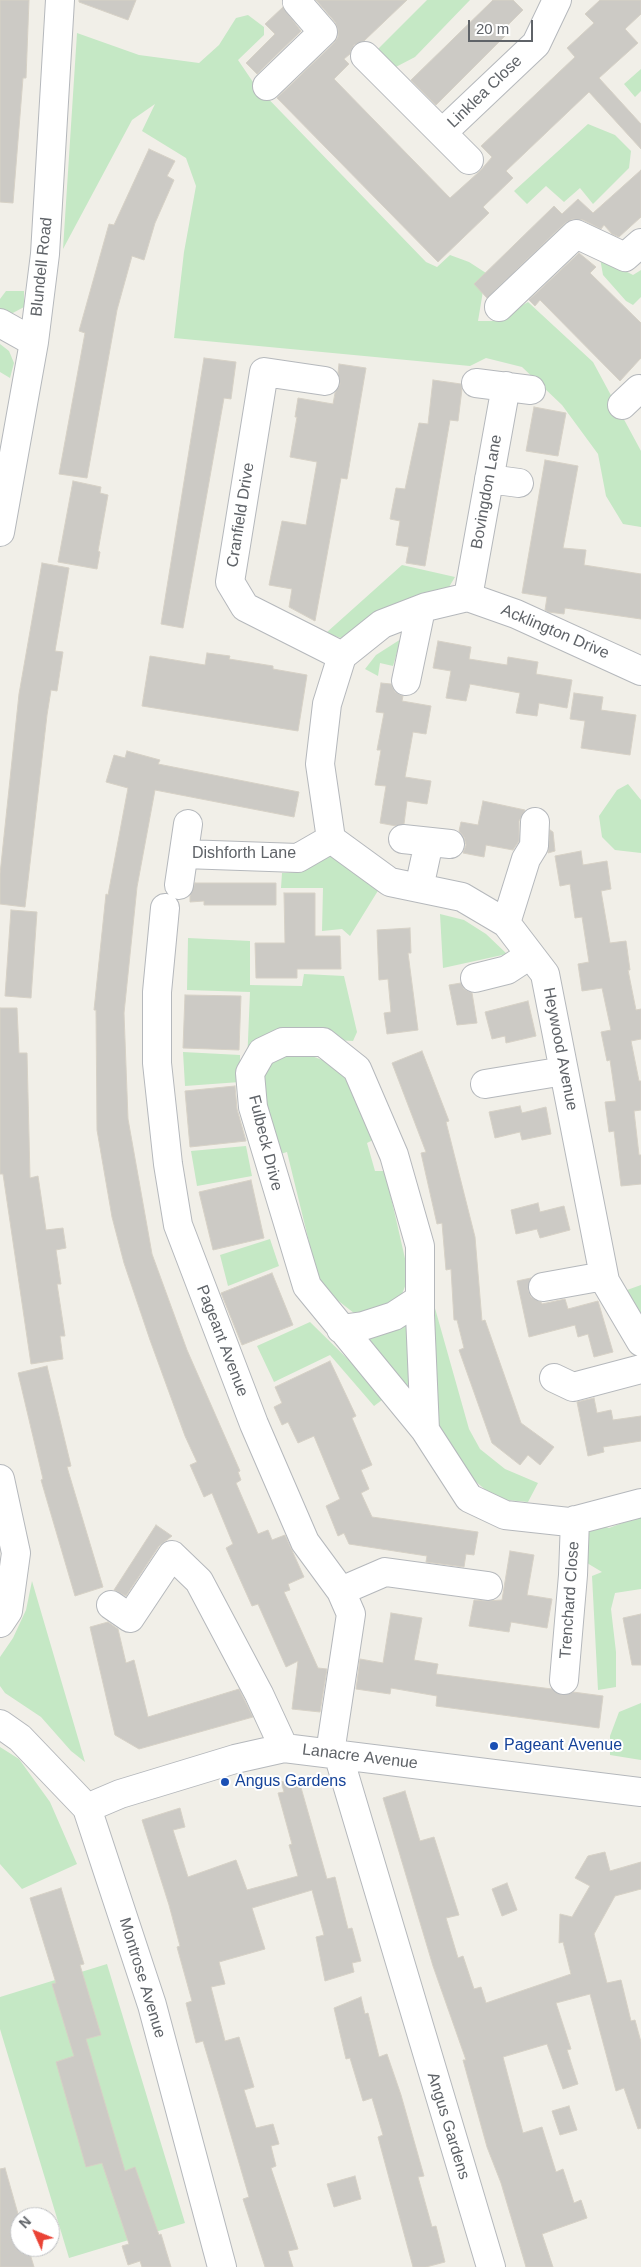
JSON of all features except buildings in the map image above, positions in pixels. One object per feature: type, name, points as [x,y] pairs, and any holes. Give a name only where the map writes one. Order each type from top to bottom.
[{"type":"street","name":"Blundell Road","points":[[0,532],[2,503],[34,342],[45,254],[60,0]]},
{"type":"street","points":[[267,86],[323,32],[298,0]]},
{"type":"street","name":"Linklea Close","points":[[442,133],[536,44],[557,0]]},
{"type":"street","points":[[365,56],[469,160]]},
{"type":"street","points":[[499,307],[576,234],[625,258],[641,243]]},
{"type":"street","points":[[0,323],[34,342]]},
{"type":"street","name":"Cranfield Drive","points":[[325,381],[264,372],[230,582],[245,607],[342,656]]},
{"type":"street","name":"Bovingdon Lane","points":[[468,598],[489,479],[519,388],[476,383]]},
{"type":"street","points":[[489,479],[519,483]]},
{"type":"street","points":[[331,839],[320,764],[327,704],[342,656],[382,624],[420,609],[468,598]]},
{"type":"street","name":"Acklington Drive","points":[[468,598],[516,614],[641,671]]},
{"type":"street","points":[[406,681],[420,609]]},
{"type":"street","points":[[506,923],[526,859],[534,846],[535,822]]},
{"type":"street","points":[[179,885],[188,824]]},
{"type":"street","name":"Dishforth Lane","points":[[184,854],[298,858],[331,839]]},
{"type":"street","name":"Heywood Avenue","points":[[331,839],[390,882],[462,897],[506,923],[545,974],[604,1276],[641,1342]]},
{"type":"street","points":[[419,888],[427,841]]},
{"type":"street","name":"Pageant Avenue","points":[[165,908],[157,992],[157,1063],[168,1164],[178,1225],[254,1424],[305,1542],[341,1591],[351,1614],[334,1754]]},
{"type":"street","points":[[475,978],[507,970],[530,955]]},
{"type":"street","name":"Fulbeck Drive","points":[[425,1430],[420,1246],[394,1155],[356,1069],[323,1042],[283,1042],[262,1052],[250,1073],[253,1107],[307,1286],[425,1430],[469,1498],[505,1515],[569,1522],[641,1503]]},
{"type":"street","points":[[485,1084],[564,1071]]},
{"type":"street","points":[[544,1287],[604,1276]]},
{"type":"street","points":[[341,1329],[364,1326],[394,1316],[420,1299]]},
{"type":"street","points":[[554,1378],[573,1387],[641,1369]]},
{"type":"street","points":[[0,1479],[16,1553],[8,1611],[0,1623]]},
{"type":"street","name":"Trenchard Close","points":[[564,1680],[574,1575],[575,1520]]},
{"type":"street","points":[[111,1605],[130,1618],[172,1556],[199,1581],[259,1694],[284,1748]]},
{"type":"street","points":[[341,1591],[385,1572],[488,1586]]},
{"type":"street","name":"Montrose Avenue","points":[[0,1724],[20,1738],[87,1808],[152,2005],[222,2267]]},
{"type":"street","name":"Lanacre Avenue","points":[[87,1808],[120,1794],[216,1764],[284,1748],[641,1792]]},
{"type":"street","name":"Angus Gardens","points":[[334,1754],[490,2267]]},
{"type":"green space","points":[[427,0],[470,0],[415,57],[392,69],[378,49]]},
{"type":"green space","points":[[248,15],[264,27],[264,35],[238,60],[255,85],[426,262],[437,267],[450,255],[469,262],[486,273],[478,321],[495,321],[528,302],[593,362],[641,451],[641,527],[623,524],[606,496],[598,454],[562,405],[522,367],[486,358],[470,366],[174,338],[184,252],[196,186],[186,158],[142,131],[155,104],[132,120],[63,249],[77,33],[139,55],[199,63],[219,45],[236,18]]},
{"type":"green space","points":[[641,69],[641,91],[635,97],[624,84]]},
{"type":"green space","points":[[588,124],[615,135],[631,151],[629,168],[593,204],[580,188],[564,202],[546,186],[527,204],[514,191]]},
{"type":"green space","points":[[600,258],[633,275],[641,270],[641,297],[633,305],[626,301],[603,275]]},
{"type":"green space","points":[[6,291],[24,291],[24,307],[9,315],[0,311],[0,299]]},
{"type":"green space","points":[[0,344],[9,351],[14,363],[10,378],[0,372]]},
{"type":"green space","points":[[402,565],[455,577],[449,587],[384,608],[347,640],[326,633]]},
{"type":"green space","points":[[401,639],[393,666],[380,663],[378,676],[365,669],[376,655]]},
{"type":"green space","points":[[628,784],[641,800],[641,853],[615,850],[602,837],[599,816],[617,790]]},
{"type":"green space","points":[[330,851],[379,889],[350,936],[342,929],[322,931],[323,888],[281,888],[282,873],[298,872]]},
{"type":"green space","points":[[440,914],[464,920],[486,934],[507,954],[443,968]]},
{"type":"green space","points":[[188,938],[250,941],[250,985],[302,986],[304,974],[344,976],[357,1032],[353,1041],[336,1040],[247,1064],[250,992],[187,990]]},
{"type":"green space","points":[[299,1051],[330,1063],[350,1083],[375,1139],[367,1143],[375,1171],[385,1171],[409,1276],[399,1302],[359,1317],[327,1292],[307,1258],[303,1244],[309,1242],[287,1152],[277,1155],[265,1113],[261,1070],[272,1057]]},
{"type":"green space","points":[[183,1052],[240,1055],[240,1082],[185,1086]]},
{"type":"green space","points":[[246,1146],[252,1176],[197,1186],[191,1151]]},
{"type":"green space","points":[[270,1239],[279,1266],[228,1286],[220,1255]]},
{"type":"green space","points":[[641,1285],[641,1327],[627,1306],[627,1290]]},
{"type":"green space","points":[[431,1294],[469,1429],[480,1449],[505,1469],[538,1483],[528,1502],[496,1499],[474,1480],[435,1427]]},
{"type":"green space","points":[[406,1318],[418,1408],[358,1336]]},
{"type":"green space","points":[[310,1322],[368,1379],[382,1400],[374,1406],[330,1355],[274,1382],[257,1346]]},
{"type":"green space","points":[[641,1516],[641,1589],[615,1593],[611,1609],[616,1652],[616,1687],[598,1690],[592,1576],[602,1572],[587,1563],[582,1539],[591,1522],[609,1528]]},
{"type":"green space","points":[[32,1581],[85,1762],[71,1751],[41,1717],[5,1693],[0,1686],[0,1657],[13,1638],[26,1610]]},
{"type":"green space","points":[[641,1703],[641,1760],[610,1755],[610,1736],[619,1712]]},
{"type":"green space","points":[[0,1747],[19,1759],[50,1802],[77,1864],[22,1889],[0,1864]]},
{"type":"green space","points":[[107,1964],[185,2223],[69,2258],[60,2228],[60,2207],[54,2207],[0,2029],[0,1997]]},
{"type":"place","name":"Pageant Avenue","points":[[494,1746]]},
{"type":"place","name":"Angus Gardens","points":[[225,1782]]}]
